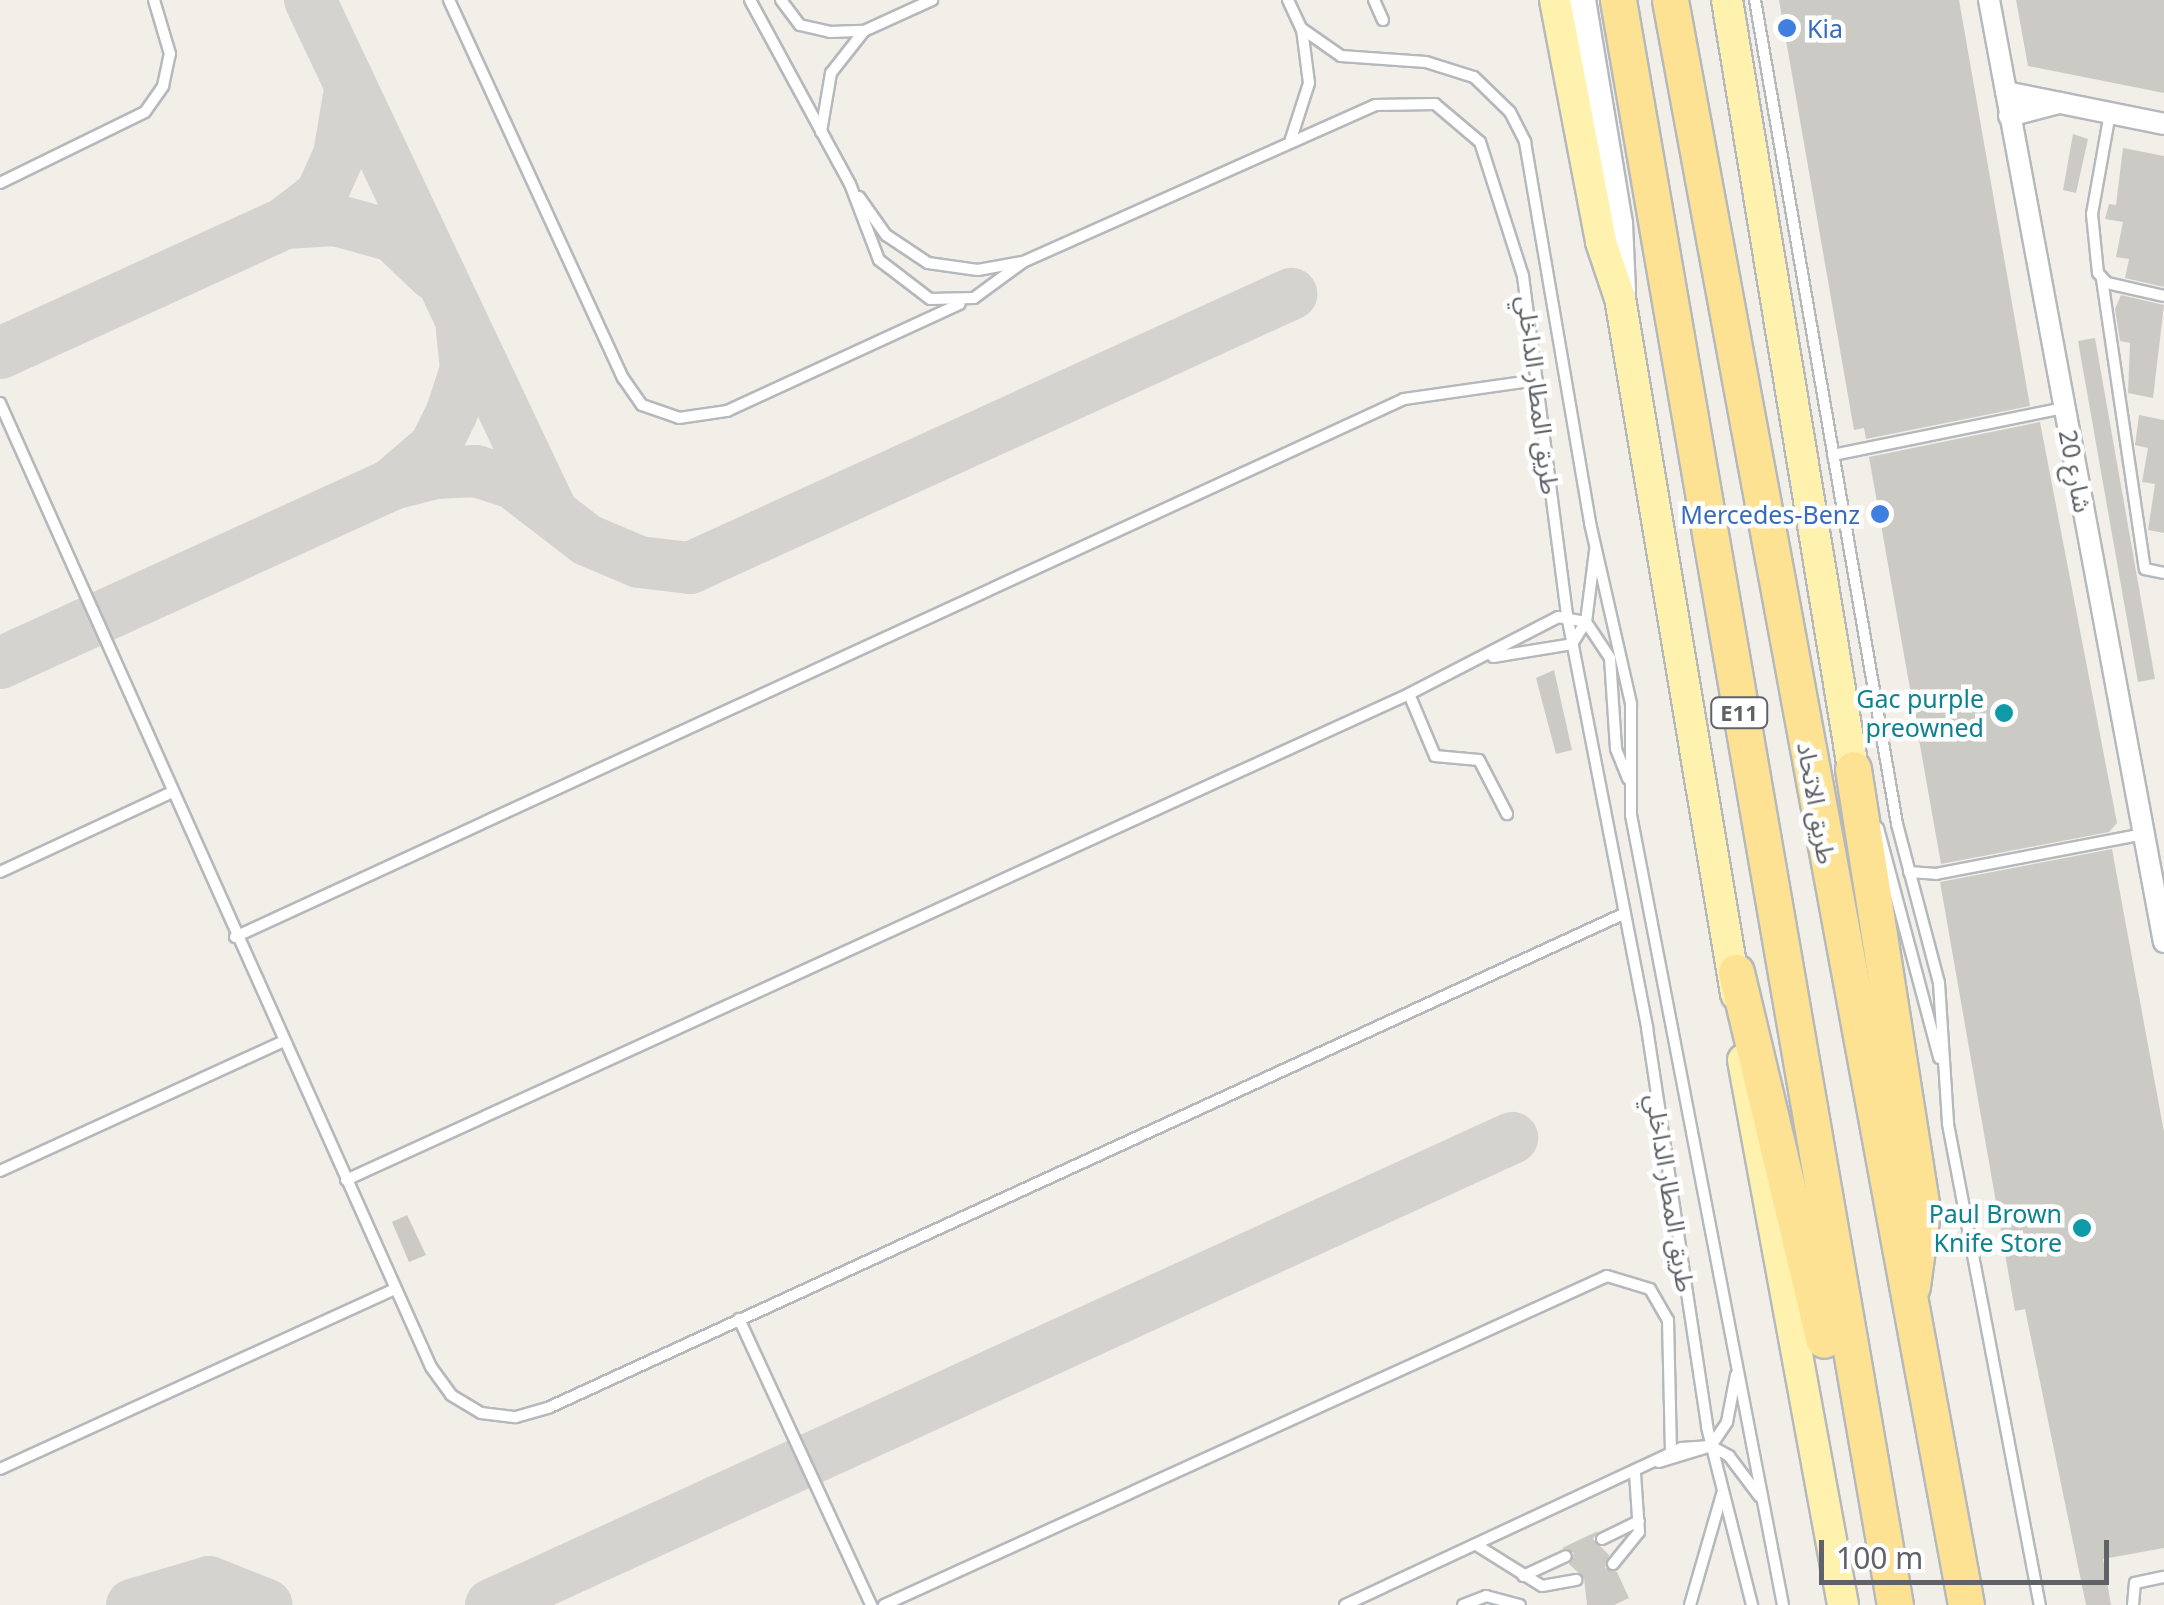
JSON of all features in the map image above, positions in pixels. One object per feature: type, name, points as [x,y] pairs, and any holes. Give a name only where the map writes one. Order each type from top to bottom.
[{"type":"highway","name":"E11","points":[[1618,0],[1860,1427],[1894,1605]]},
{"type":"highway","name":"طريق الاتحاد","points":[[1670,0],[1966,1605]]},
{"type":"highway","points":[[1853,769],[1922,1212],[1908,1302]]},
{"type":"highway","points":[[1736,972],[1826,1348],[1860,1427]]},
{"type":"main road","points":[[1554,0],[1601,242],[1620,298]]},
{"type":"main road","points":[[1581,0],[1618,224],[1620,298]]},
{"type":"main road","points":[[1727,0],[1853,769]]},
{"type":"main road","name":"E11","points":[[1620,298],[1736,972],[1751,1117],[1843,1605]]},
{"type":"street","name":"شارع 20","points":[[1989,0],[2064,408],[2154,832],[2164,942]]},
{"type":"street","points":[[2006,92],[2164,124]]},
{"type":"street","points":[[2009,116],[2058,103]]},
{"type":"lane","points":[[0,183],[145,112],[163,86],[170,54],[154,0]]},
{"type":"lane","name":"طريق المطار الداخلي","points":[[449,0],[623,378],[652,410],[679,418],[726,411],[974,298],[1023,262],[1390,101],[1435,104],[1461,119],[1488,157],[1510,218],[1537,380],[1566,615],[1593,718],[1621,916],[1646,1028],[1711,1446],[1752,1605]]},
{"type":"lane","points":[[750,0],[821,135],[886,235],[928,263],[978,270],[1023,262]]},
{"type":"lane","points":[[781,0],[810,29],[864,31],[932,0]]},
{"type":"lane","points":[[1288,0],[1302,28],[1310,84],[1289,143]]},
{"type":"lane","points":[[1374,0],[1382,20]]},
{"type":"lane","points":[[1756,0],[1909,872],[1940,983],[1942,1069]]},
{"type":"lane","name":"طريق المطار الداخلي","points":[[1302,28],[1358,61],[1458,70],[1488,87],[1519,126],[1596,547],[1631,704],[1629,780],[1736,1370],[1783,1605]]},
{"type":"lane","points":[[821,135],[831,73],[864,31]]},
{"type":"lane","points":[[2110,113],[2092,214],[2145,569],[2164,573]]},
{"type":"lane","points":[[850,184],[892,278],[930,299],[974,298]]},
{"type":"lane","points":[[2102,280],[2164,296]]},
{"type":"lane","points":[[235,938],[1404,398],[1537,380]]},
{"type":"lane","points":[[0,403],[168,794],[440,1382],[466,1405],[498,1416],[550,1407],[1621,916]]},
{"type":"lane","points":[[1833,454],[2064,408]]},
{"type":"lane","points":[[1487,658],[1572,644],[1586,622],[1596,547]]},
{"type":"lane","points":[[346,1180],[1410,694],[1566,615],[1586,622],[1610,658],[1616,750],[1629,780]]},
{"type":"lane","points":[[1410,694],[1435,756],[1479,760],[1507,814]]},
{"type":"lane","points":[[1853,769],[1889,865],[1942,1069],[2040,1605]]},
{"type":"lane","points":[[0,872],[168,794]]},
{"type":"lane","points":[[1909,872],[1936,874],[2154,832]]},
{"type":"lane","points":[[0,1171],[282,1042]]},
{"type":"lane","points":[[884,1605],[1607,1276],[1650,1289],[1668,1320],[1671,1452]]},
{"type":"lane","points":[[0,1469],[395,1289]]},
{"type":"lane","points":[[739,1319],[872,1605]]},
{"type":"lane","points":[[1658,1462],[1711,1446],[1733,1406],[1736,1370]]},
{"type":"lane","points":[[1346,1605],[1635,1474],[1671,1452],[1711,1446],[1739,1463],[1762,1501]]},
{"type":"lane","points":[[1613,1564],[1635,1543],[1639,1522],[1635,1474]]},
{"type":"lane","points":[[1690,1605],[1724,1488]]},
{"type":"lane","points":[[1602,1539],[1639,1522]]},
{"type":"lane","points":[[1478,1546],[1523,1576],[1553,1587],[1576,1580]]},
{"type":"lane","points":[[1523,1576],[1566,1556]]},
{"type":"lane","points":[[2133,1605],[2136,1583],[2164,1577]]},
{"type":"lane","points":[[1463,1605],[1497,1596],[1520,1605]]},
{"type":"building","points":[[1779,0],[1959,0],[2030,406],[1866,439],[1864,428],[1854,430]]},
{"type":"building","points":[[2016,0],[2164,0],[2164,93],[2028,66]]},
{"type":"building","points":[[2073,134],[2088,139],[2076,193],[2063,190]]},
{"type":"building","points":[[2123,148],[2164,156],[2164,287],[2125,278],[2129,259],[2116,257],[2123,222],[2105,219],[2109,204],[2116,205]]},
{"type":"building","points":[[2121,295],[2164,305],[2153,398],[2128,393],[2130,343],[2120,341],[2115,309]]},
{"type":"building","points":[[2095,338],[2155,679],[2138,682],[2078,341]]},
{"type":"building","points":[[2139,415],[2164,420],[2164,533],[2148,530],[2155,484],[2142,482],[2148,448],[2135,445]]},
{"type":"building","name":"Gac purple preowned","points":[[2040,422],[2117,823],[2109,832],[1941,864],[1869,457]]},
{"type":"building","points":[[1554,670],[1572,750],[1556,754],[1536,678]]},
{"type":"building","points":[[2112,849],[2164,1132],[2164,1548],[2103,1559],[2111,1605],[2086,1605],[2025,1309],[2015,1311],[1940,882]]},
{"type":"building","points":[[407,1215],[426,1255],[409,1262],[392,1222]]},
{"type":"building","points":[[1598,1531],[1593,1539],[1609,1555],[1605,1568],[1617,1572],[1629,1598],[1614,1605],[1587,1605],[1584,1578],[1569,1564],[1574,1553],[1562,1548]]},
{"type":"taxiway","points":[[310,0],[550,508]]},
{"type":"taxiway","points":[[285,223],[321,195],[339,155],[350,90]]},
{"type":"taxiway","points":[[0,353],[285,223],[335,220],[393,236],[433,274]]},
{"type":"taxiway","points":[[0,663],[392,484],[436,473],[476,471],[513,483],[587,540],[639,562],[690,568],[1291,294]]},
{"type":"taxiway","points":[[392,484],[435,447],[452,412],[466,369],[462,330]]},
{"type":"taxiway","points":[[491,1605],[1512,1138]]},
{"type":"taxiway","points":[[132,1605],[209,1582],[267,1605]]},
{"type":"place","name":"Kia","points":[[1787,28]]},
{"type":"place","name":"Mercedes-Benz","points":[[1880,514]]},
{"type":"place","name":"Gac purple preowned","points":[[2004,713]]},
{"type":"place","name":"Paul Brown Knife Store","points":[[2082,1228]]}]
